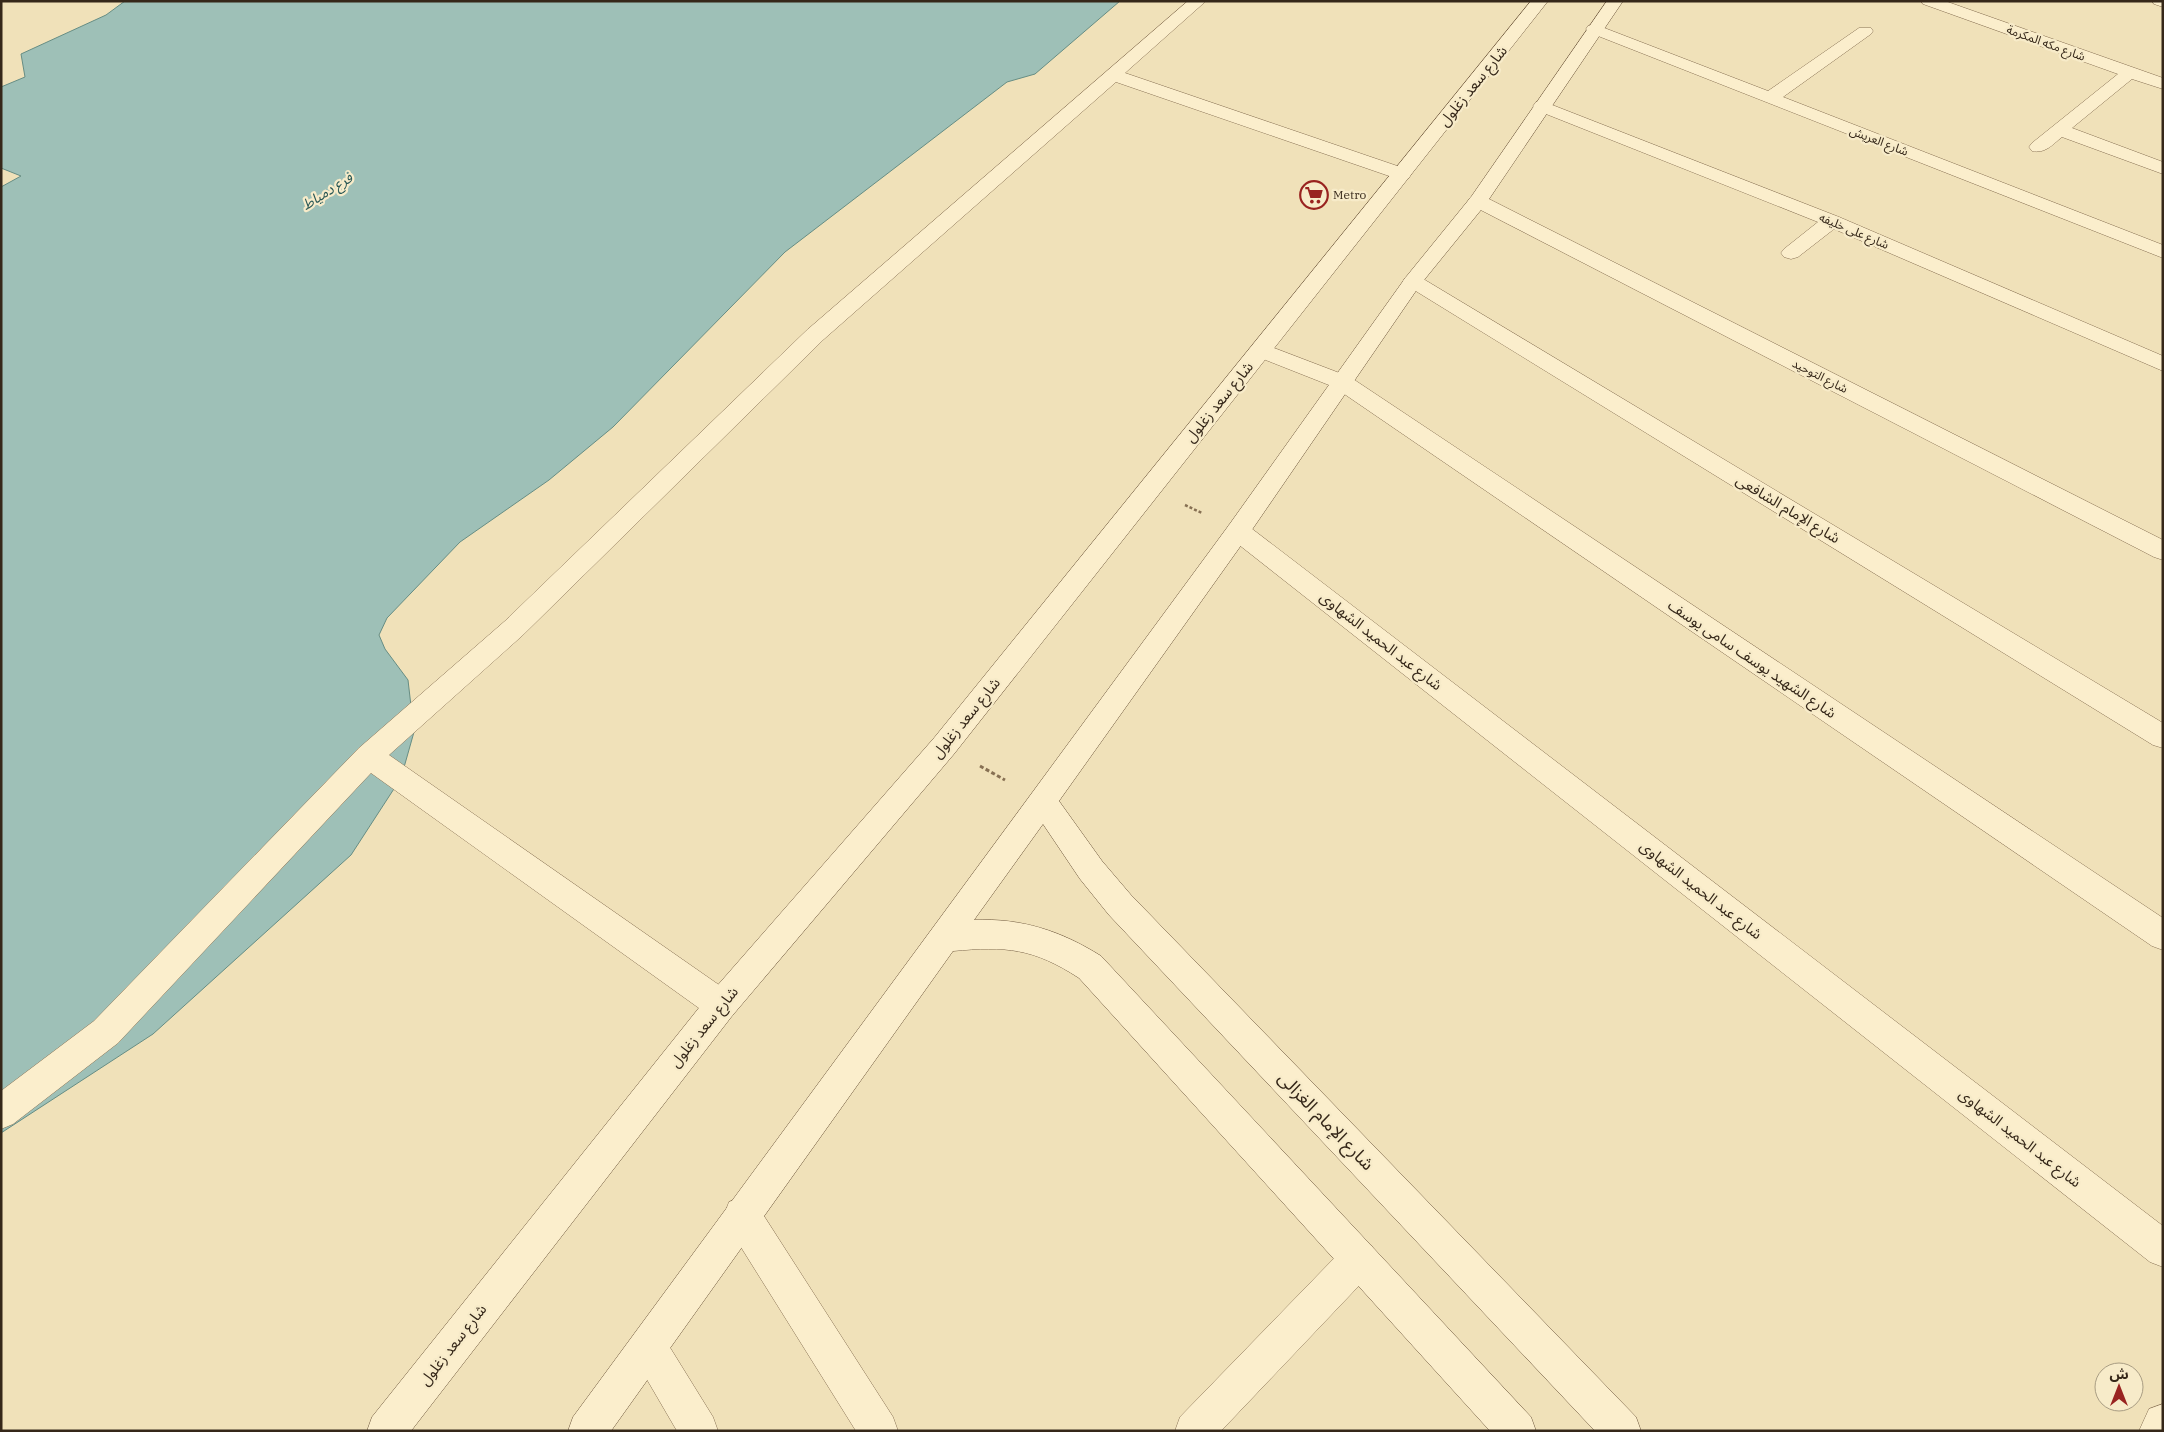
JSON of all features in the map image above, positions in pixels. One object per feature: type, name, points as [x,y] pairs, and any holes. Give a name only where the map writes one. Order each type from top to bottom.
[{"type":"street","points":[[1,1112],[106,1032],[369,756],[514,628],[815,335],[1198,1]]},
{"type":"street","name":"شارع سعد زغلول","points":[[386,1431],[721,1005],[944,746],[1540,1]]},
{"type":"street","points":[[587,1431],[1238,531],[1413,282],[1478,201],[1594,29],[1615,1]]},
{"type":"street","name":"شارع مكه المكرمة","points":[[1929,1],[2163,84]]},
{"type":"street","name":"شارع العريش","points":[[1594,29],[2163,252]]},
{"type":"street","points":[[1770,98],[1865,31]]},
{"type":"street","points":[[2038,147],[2130,72]]},
{"type":"street","points":[[1113,75],[1402,174]]},
{"type":"street","name":"شارع على خليفه","points":[[1542,106],[1832,221],[2163,364]]},
{"type":"street","points":[[2060,130],[2163,168]]},
{"type":"street","name":"شارع التوحيد","points":[[1478,201],[2163,551]]},
{"type":"street","points":[[1791,253],[1832,221]]},
{"type":"street","name":"شارع الإمام الشافعى","points":[[1413,282],[2163,737]]},
{"type":"street","name":"شارع الشهيد يوسف سامى يوسف","points":[[1260,350],[1342,382],[2163,936]]},
{"type":"street","name":"شارع عبد الحميد الشهاوى","points":[[1238,531],[2163,1249]]},
{"type":"street","points":[[369,756],[721,1005]]},
{"type":"street","name":"شارع الإمام الغزالى","points":[[1043,801],[1091,870],[1120,905],[1622,1431]]},
{"type":"street","points":[[943,937],[998,933],[1023,936],[1047,942],[1069,952],[1090,968],[1517,1431]]},
{"type":"street","points":[[742,1216],[880,1431]]},
{"type":"street","points":[[1194,1431],[1359,1259]]},
{"type":"street","points":[[648,1346],[699,1431]]},
{"type":"street","points":[[2158,1431],[2163,1423]]},
{"type":"path","points":[[1150,488],[1238,531]]},
{"type":"path","points":[[944,746],[1043,801]]},
{"type":"water","name":"فرع دمياط","points":[[125,1],[1120,1],[1035,74],[1007,82],[785,252],[613,427],[549,480],[460,542],[387,618],[379,635],[385,649],[408,680],[414,732],[401,778],[351,855],[153,1034],[1,1133],[1,187],[21,176],[1,168],[1,87],[25,77],[21,54],[106,15]]},
{"type":"place","name":"Metro","points":[[1314,195]]}]
